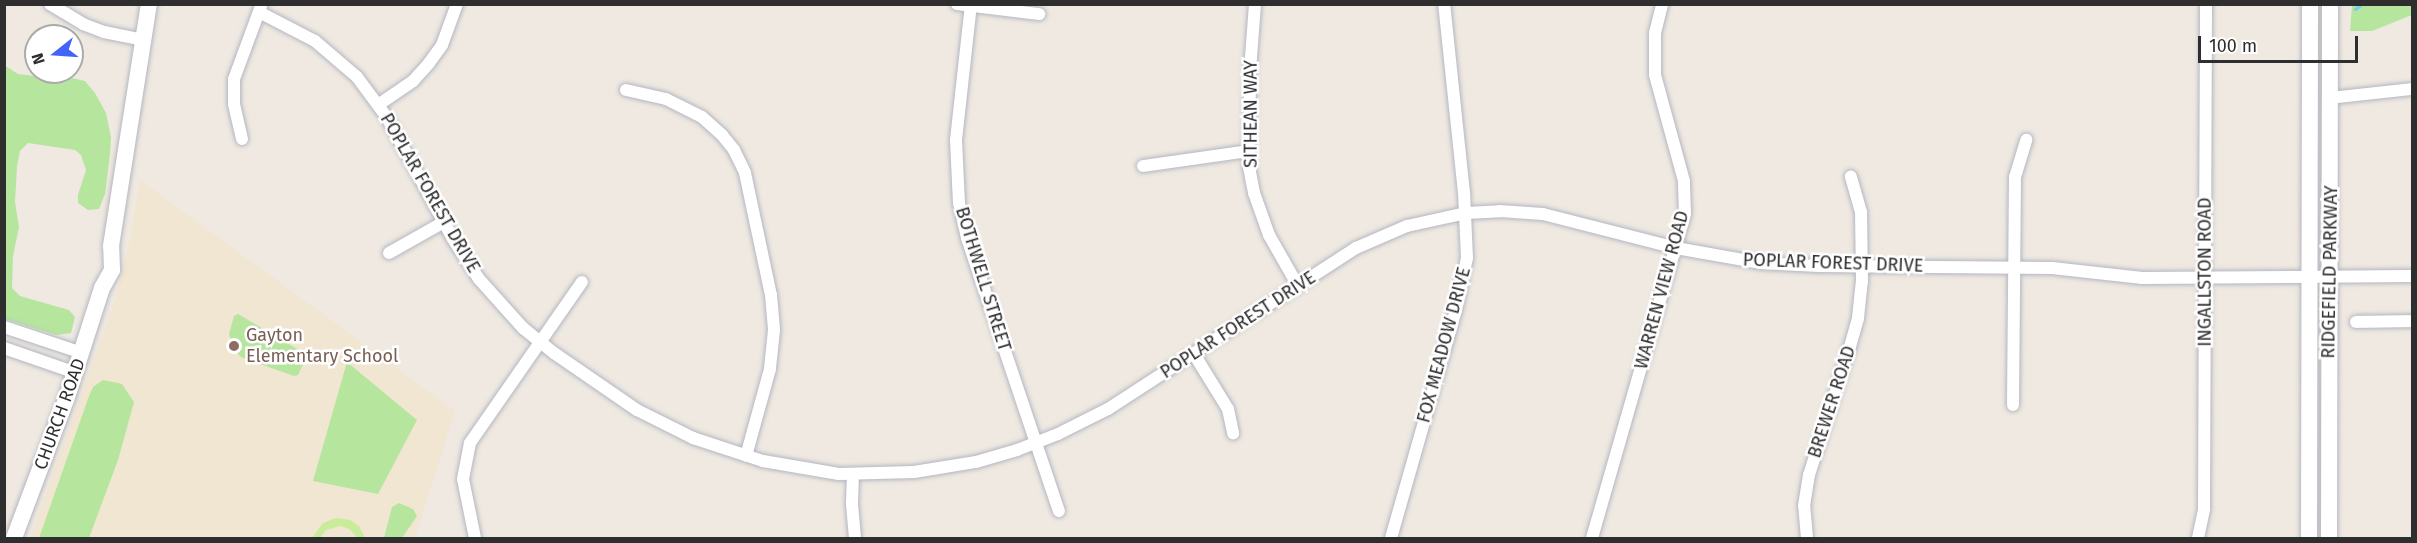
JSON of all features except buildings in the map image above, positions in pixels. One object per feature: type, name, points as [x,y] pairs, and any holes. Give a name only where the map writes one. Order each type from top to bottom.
[{"type":"main road","name":"CHURCH ROAD","points":[[14,538],[76,373],[102,288],[100,268],[111,246],[149,4]]},
{"type":"main road","name":"RIDGEFIELD PARKWAY","points":[[2309,538],[2310,4]]},
{"type":"main road","name":"RIDGEFIELD PARKWAY","points":[[2329,538],[2330,4]]},
{"type":"street","points":[[50,4],[83,24],[144,39]]},
{"type":"street","points":[[378,105],[413,81],[429,63],[442,45],[457,4]]},
{"type":"street","points":[[957,4],[1039,14]]},
{"type":"street","name":"SITHEAN WAY","points":[[1255,4],[1249,151],[1252,184],[1261,216],[1277,252],[1298,286]]},
{"type":"street","name":"FOX MEADOW DRIVE","points":[[1391,538],[1460,294],[1467,258],[1466,213],[1444,4]]},
{"type":"street","name":"WARREN VIEW ROAD","points":[[1592,538],[1684,214],[1684,181],[1655,75],[1655,40],[1662,4]]},
{"type":"street","name":"INGALLSTON ROAD","points":[[2198,538],[2204,509],[2206,4]]},
{"type":"street","name":"BOTHWELL STREET","points":[[971,5],[956,140],[959,203],[968,238],[1059,511]]},
{"type":"street","points":[[242,139],[234,104],[234,79],[237,65],[260,8]]},
{"type":"street","name":"POPLAR FOREST DRIVE","points":[[260,8],[324,48],[357,77],[378,105],[461,252],[491,294],[540,341],[637,410],[693,438],[785,466],[853,474],[932,470],[999,456],[1036,443],[1108,409],[1378,237],[1428,220],[1466,213],[1500,211],[1543,214],[1676,248],[1760,263],[2081,270],[2142,278],[2412,276]]},
{"type":"street","points":[[2330,98],[2412,89]]},
{"type":"street","points":[[626,90],[678,104],[702,117],[728,143],[745,173],[771,295],[774,330],[770,369],[746,456]]},
{"type":"street","points":[[2013,405],[2015,177],[2026,140]]},
{"type":"street","points":[[1143,166],[1249,151]]},
{"type":"street","name":"BREWER ROAD","points":[[1807,538],[1804,506],[1806,488],[1858,318],[1863,266],[1861,212],[1851,176]]},
{"type":"street","points":[[389,253],[444,222]]},
{"type":"street","points":[[475,538],[463,479],[466,451],[474,434],[582,282]]},
{"type":"street","points":[[2356,322],[2412,321]]},
{"type":"street","points":[[4,327],[82,353]]},
{"type":"street","points":[[4,348],[76,373]]},
{"type":"street","points":[[1194,354],[1228,409],[1233,433]]},
{"type":"street","points":[[853,474],[852,504],[855,538]]},
{"type":"shaded area","name":"Gayton Elementary School","points":[[140,180],[455,411],[415,538],[30,538],[115,301],[128,248]]},
{"type":"green space","points":[[2352,5],[2412,5],[2412,15],[2372,31],[2350,31]]},
{"type":"green space","points":[[4,65],[18,74],[24,75],[24,84],[84,84],[85,81],[106,113],[111,137],[105,194],[99,209],[88,210],[78,203],[78,195],[86,170],[81,155],[75,150],[28,143],[20,151],[15,202],[19,227],[13,256],[12,288],[20,296],[69,310],[75,317],[71,333],[56,335],[5,319]]},
{"type":"green space","points":[[238,314],[299,350],[305,360],[298,375],[294,376],[241,357],[234,350],[229,334],[234,316]]},
{"type":"green space","points":[[347,362],[417,420],[378,494],[313,481]]},
{"type":"green space","points":[[103,380],[122,384],[134,402],[118,460],[89,538],[39,538],[89,396],[93,387]]},
{"type":"green space","points":[[399,503],[413,509],[417,516],[402,538],[384,538],[392,507]]},
{"type":"green space","points":[[336,518],[350,520],[359,526],[365,538],[358,538],[349,529],[340,526],[326,530],[320,538],[312,538],[323,523]]},
{"type":"waterway","points":[[2355,9],[2362,4]]},
{"type":"place","name":"Gayton Elementary School","points":[[234,346]]}]
